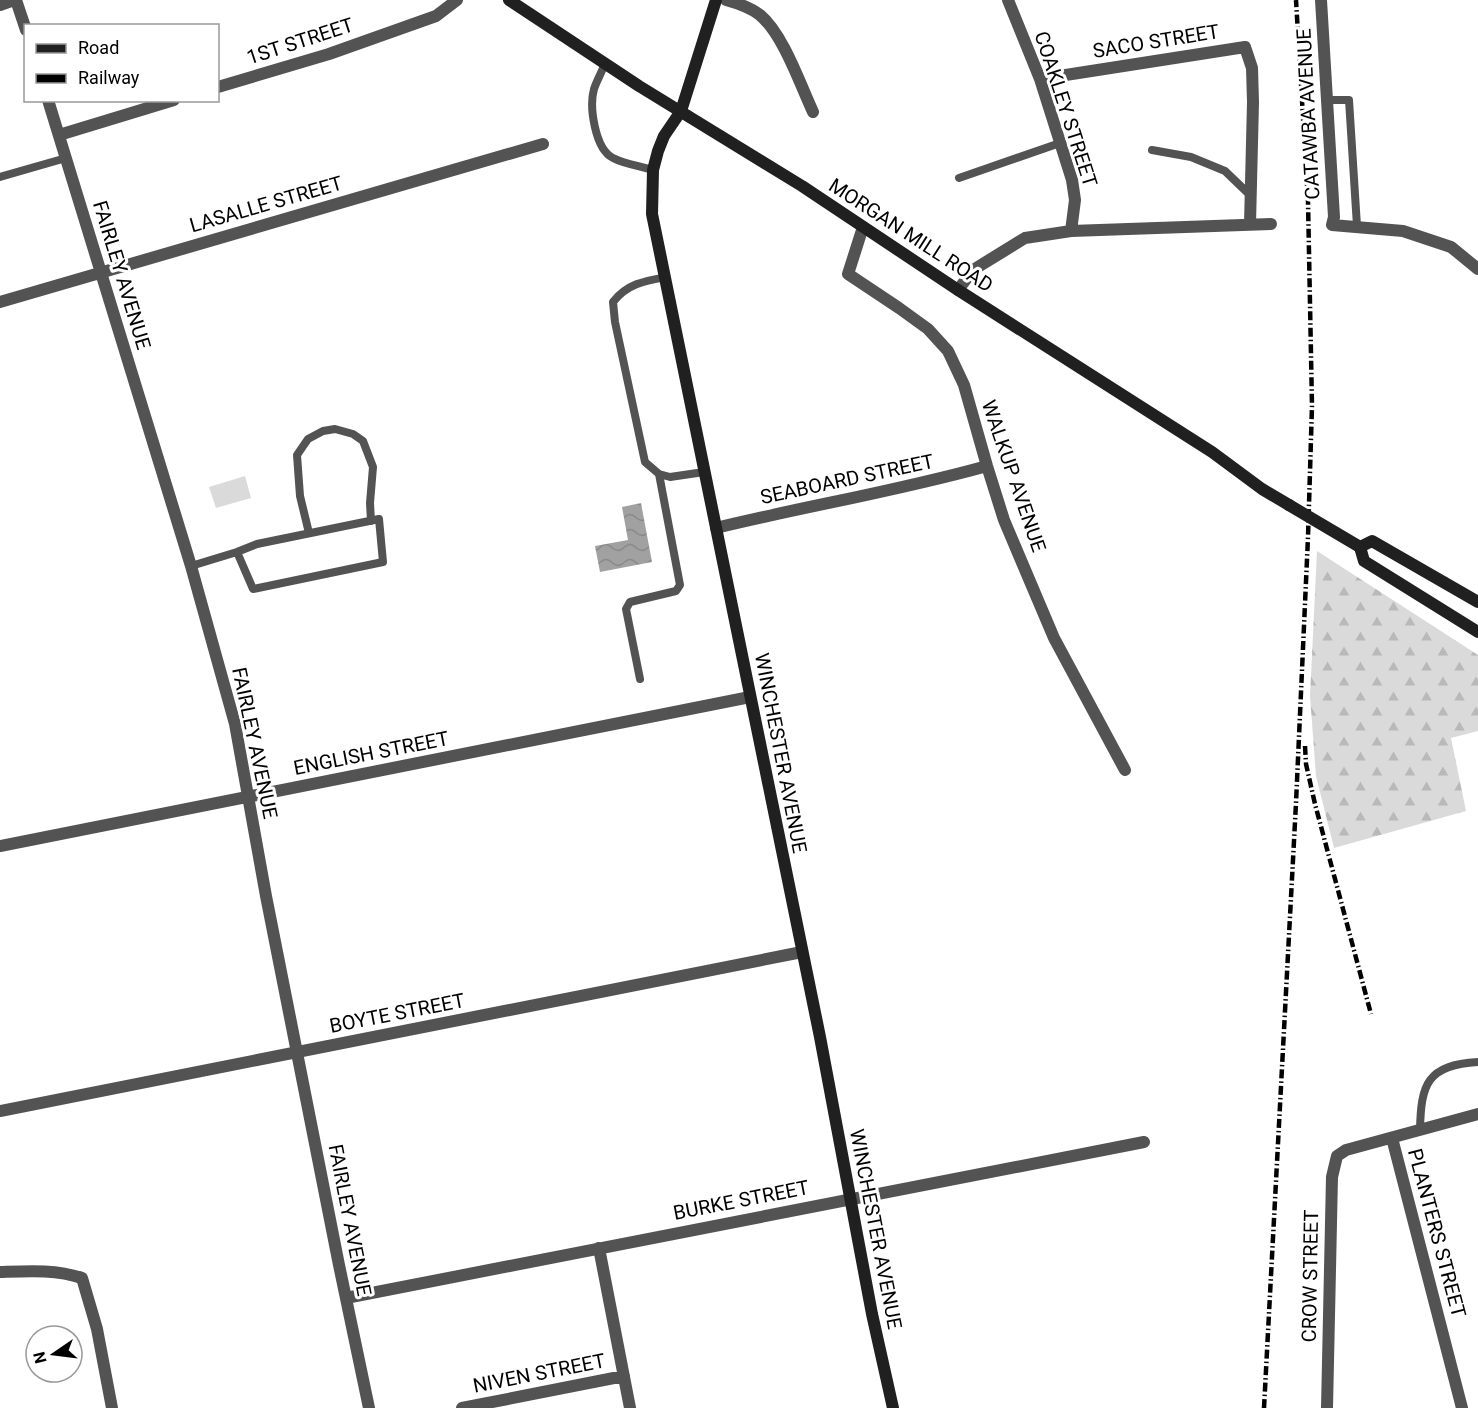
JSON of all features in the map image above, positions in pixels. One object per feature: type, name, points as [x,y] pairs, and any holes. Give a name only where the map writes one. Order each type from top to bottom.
[{"type":"street","points":[[0,4],[15,0],[24,25]]},
{"type":"street","name":"1ST STREET","points":[[219,87],[329,54],[436,16],[457,0]]},
{"type":"street","name":"MORGAN MILL ROAD","points":[[509,0],[1212,452],[1262,489],[1360,547]]},
{"type":"street","points":[[681,111],[716,0]]},
{"type":"street","points":[[726,0],[759,14],[775,31],[813,112]]},
{"type":"street","name":"COAKLEY STREET","points":[[1008,0],[1040,79],[1072,180],[1075,200],[1071,231]]},
{"type":"street","name":"CATAWBA AVENUE","points":[[1321,0],[1334,217],[1332,225],[1357,226]]},
{"type":"street","name":"SACO STREET","points":[[1040,79],[1245,47],[1252,68],[1250,224]]},
{"type":"street","name":"FAIRLEY AVENUE","points":[[49,102],[191,566],[235,724],[297,1053],[369,1408]]},
{"type":"street","points":[[59,135],[167,102]]},
{"type":"street","name":"WINCHESTER AVENUE","points":[[681,111],[664,135],[653,170],[652,214],[893,1408]]},
{"type":"street","name":"LASALLE STREET","points":[[0,302],[543,144]]},
{"type":"street","points":[[958,290],[973,270],[1025,238],[1071,231],[1271,224]]},
{"type":"street","points":[[1357,226],[1403,231],[1451,247],[1478,269]]},
{"type":"street","name":"WALKUP AVENUE","points":[[863,227],[848,274],[928,329],[948,351],[964,385],[1005,520],[1054,638],[1125,770]]},
{"type":"street","name":"SEABOARD STREET","points":[[716,528],[778,512],[944,478],[987,466]]},
{"type":"street","points":[[1478,602],[1372,541],[1360,547],[1364,561],[1478,632]]},
{"type":"street","points":[[1464,623],[1478,623]]},
{"type":"street","name":"ENGLISH STREET","points":[[0,846],[750,697]]},
{"type":"street","name":"BOYTE STREET","points":[[0,1111],[802,952]]},
{"type":"street","points":[[1392,1138],[1478,1114]]},
{"type":"street","name":"CROW STREET","points":[[1327,1408],[1332,1177],[1337,1156],[1346,1150],[1392,1138]]},
{"type":"street","name":"PLANTERS STREET","points":[[1392,1138],[1462,1408]]},
{"type":"street","name":"BURKE STREET","points":[[346,1298],[1144,1142]]},
{"type":"street","points":[[599,1248],[630,1408]]},
{"type":"street","points":[[0,1272],[36,1270],[71,1274],[82,1278],[97,1329],[112,1408]]},
{"type":"street","name":"NIVEN STREET","points":[[462,1408],[624,1376]]},
{"type":"lane","points":[[605,63],[593,91],[592,108],[600,144],[611,158],[653,170]]},
{"type":"lane","points":[[1328,100],[1349,100],[1357,226]]},
{"type":"lane","points":[[959,178],[1060,143]]},
{"type":"lane","points":[[1152,150],[1191,157],[1225,171],[1251,196]]},
{"type":"lane","points":[[0,177],[66,158]]},
{"type":"lane","points":[[666,277],[643,281],[621,291],[613,302],[615,322],[645,462],[659,474],[670,477],[704,472]]},
{"type":"lane","points":[[309,533],[300,496],[297,455],[308,439],[323,431],[335,429],[353,434],[363,441],[373,467],[371,521]]},
{"type":"lane","points":[[639,679],[626,609],[630,602],[676,591],[680,585],[659,474]]},
{"type":"lane","points":[[191,566],[257,544],[379,519],[383,562],[253,589],[237,552]]},
{"type":"lane","points":[[1420,1130],[1421,1099],[1426,1083],[1441,1071],[1465,1063],[1478,1062]]},
{"type":"green space","points":[[245,476],[251,498],[216,508],[209,487]]},
{"type":"green space","points":[[1317,551],[1478,655],[1478,731],[1451,738],[1466,811],[1334,848],[1316,776],[1310,696]]},
{"type":"water","points":[[641,503],[652,562],[600,572],[595,546],[628,540],[622,507]]},
{"type":"railway","points":[[1264,1408],[1296,803],[1312,406],[1308,201],[1296,0]]},
{"type":"railway","points":[[1305,746],[1306,764],[1315,804],[1371,1014]]}]
